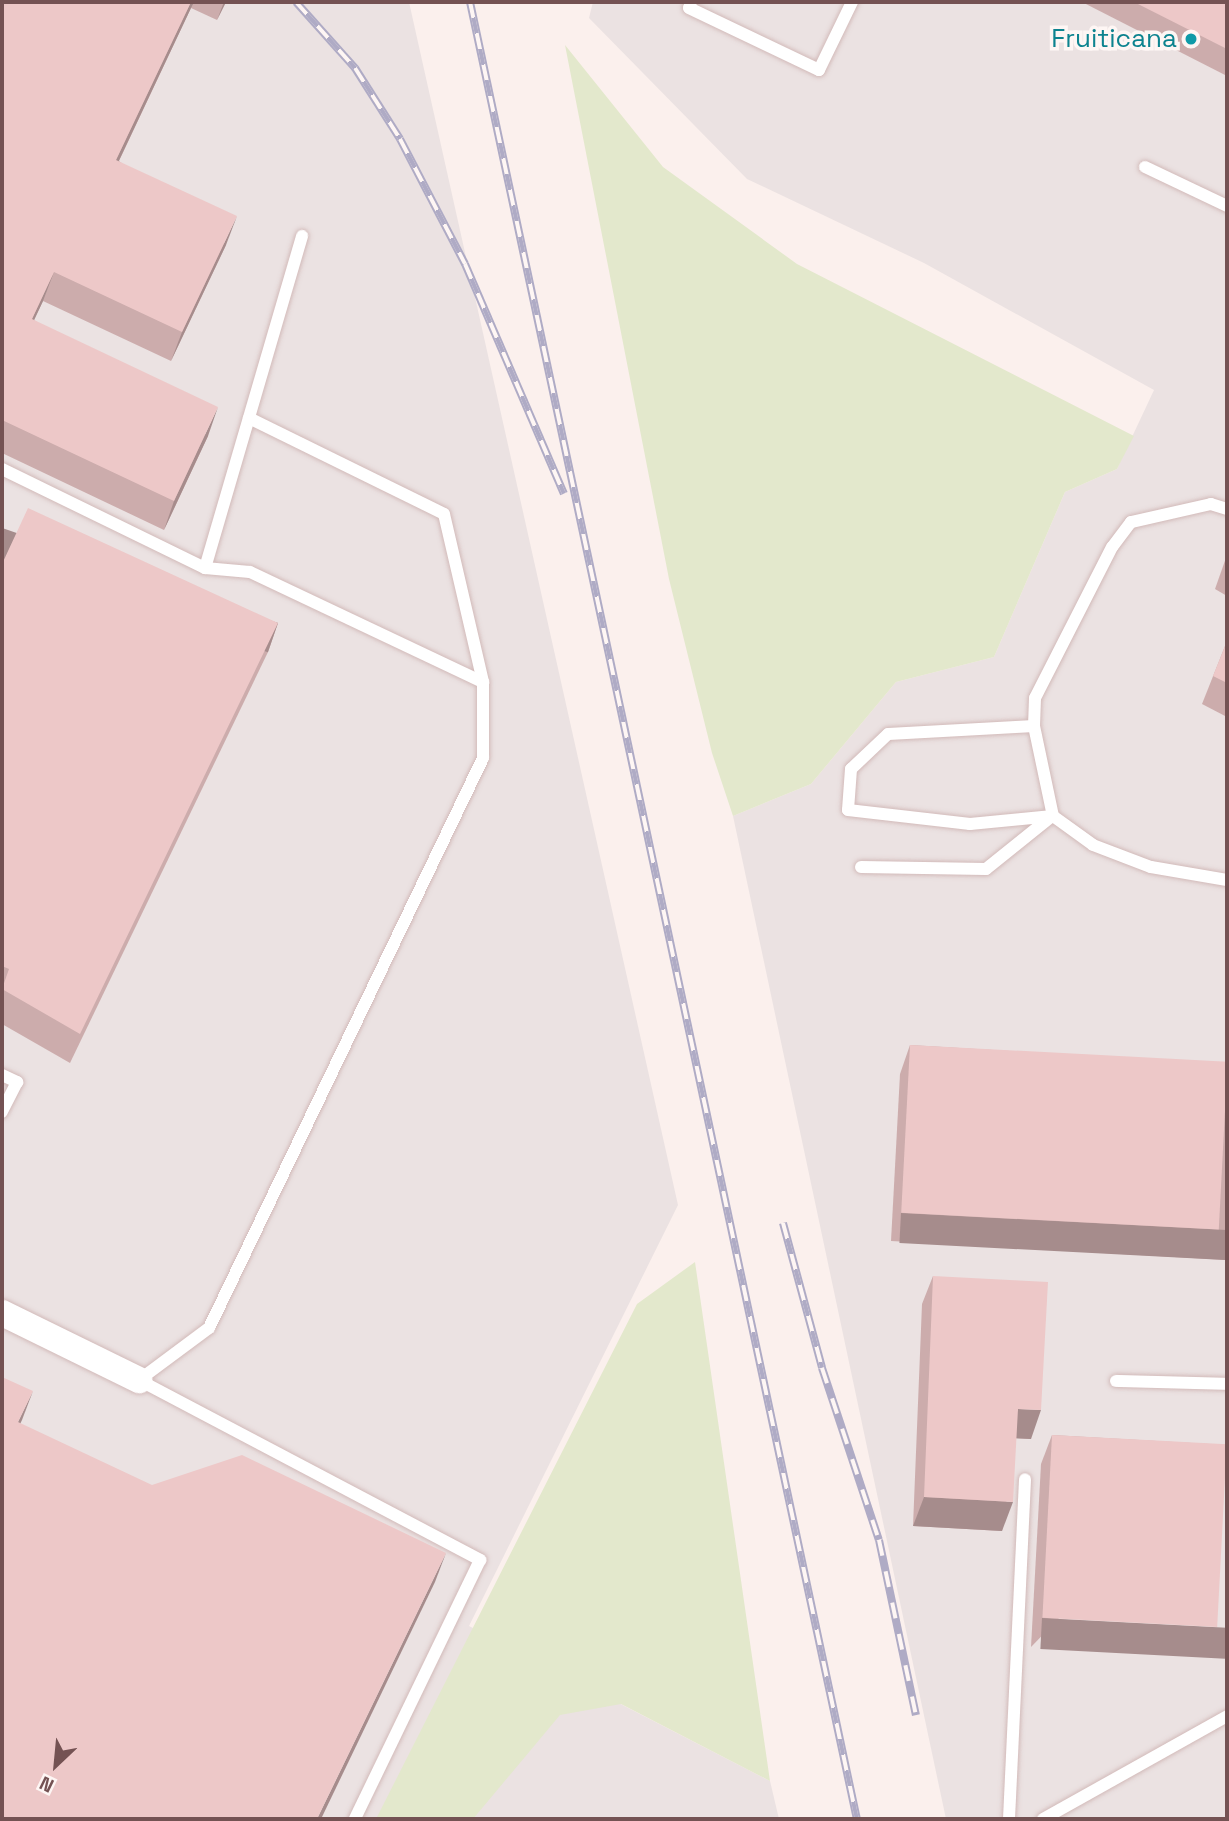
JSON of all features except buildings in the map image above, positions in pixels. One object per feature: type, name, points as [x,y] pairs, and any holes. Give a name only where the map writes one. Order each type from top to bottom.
[{"type":"street","points":[[2,1313],[139,1380]]},
{"type":"lane","points":[[691,2],[688,8],[819,70],[852,2]]},
{"type":"lane","points":[[1145,167],[1227,206]]},
{"type":"lane","points":[[205,568],[302,236]]},
{"type":"lane","points":[[249,418],[444,514],[483,682],[483,758],[209,1328],[139,1380],[480,1560],[355,1819]]},
{"type":"lane","points":[[2,469],[205,568],[250,572],[483,682]]},
{"type":"lane","points":[[1053,816],[1034,726],[1035,698],[1107,557],[1131,522],[1211,504],[1227,509]]},
{"type":"lane","points":[[1034,726],[888,734],[851,769],[848,810],[970,824],[1053,816],[1093,845],[1151,867],[1227,880]]},
{"type":"lane","points":[[861,867],[986,869],[1053,816]]},
{"type":"lane","points":[[2,1075],[17,1082],[2,1112]]},
{"type":"lane","points":[[1116,1381],[1227,1384]]},
{"type":"lane","points":[[1009,1819],[1025,1479]]},
{"type":"lane","points":[[1043,1819],[1227,1716]]},
{"type":"shaded area","points":[[2,2],[409,2],[678,1205],[469,1626],[770,1781],[779,1819],[2,1819]]},
{"type":"shaded area","points":[[593,2],[1227,2],[1227,1819],[946,1819],[733,816],[811,784],[896,682],[994,657],[1065,492],[1117,469],[1154,390],[924,263],[747,179],[589,18]]},
{"type":"green space","points":[[565,45],[663,167],[797,264],[1134,436],[1117,469],[1065,492],[994,657],[896,682],[811,784],[733,816],[712,753],[669,579]]},
{"type":"green space","points":[[695,1262],[770,1781],[621,1704],[560,1715],[473,1819],[376,1819],[637,1304]]},
{"type":"railway","points":[[296,2],[355,68],[400,139],[465,264],[564,494]]},
{"type":"railway","points":[[470,2],[857,1819]]},
{"type":"railway","points":[[783,1223],[822,1368],[879,1540],[916,1715]]},
{"type":"place","name":"Fruiticana","points":[[1191,39]]}]
